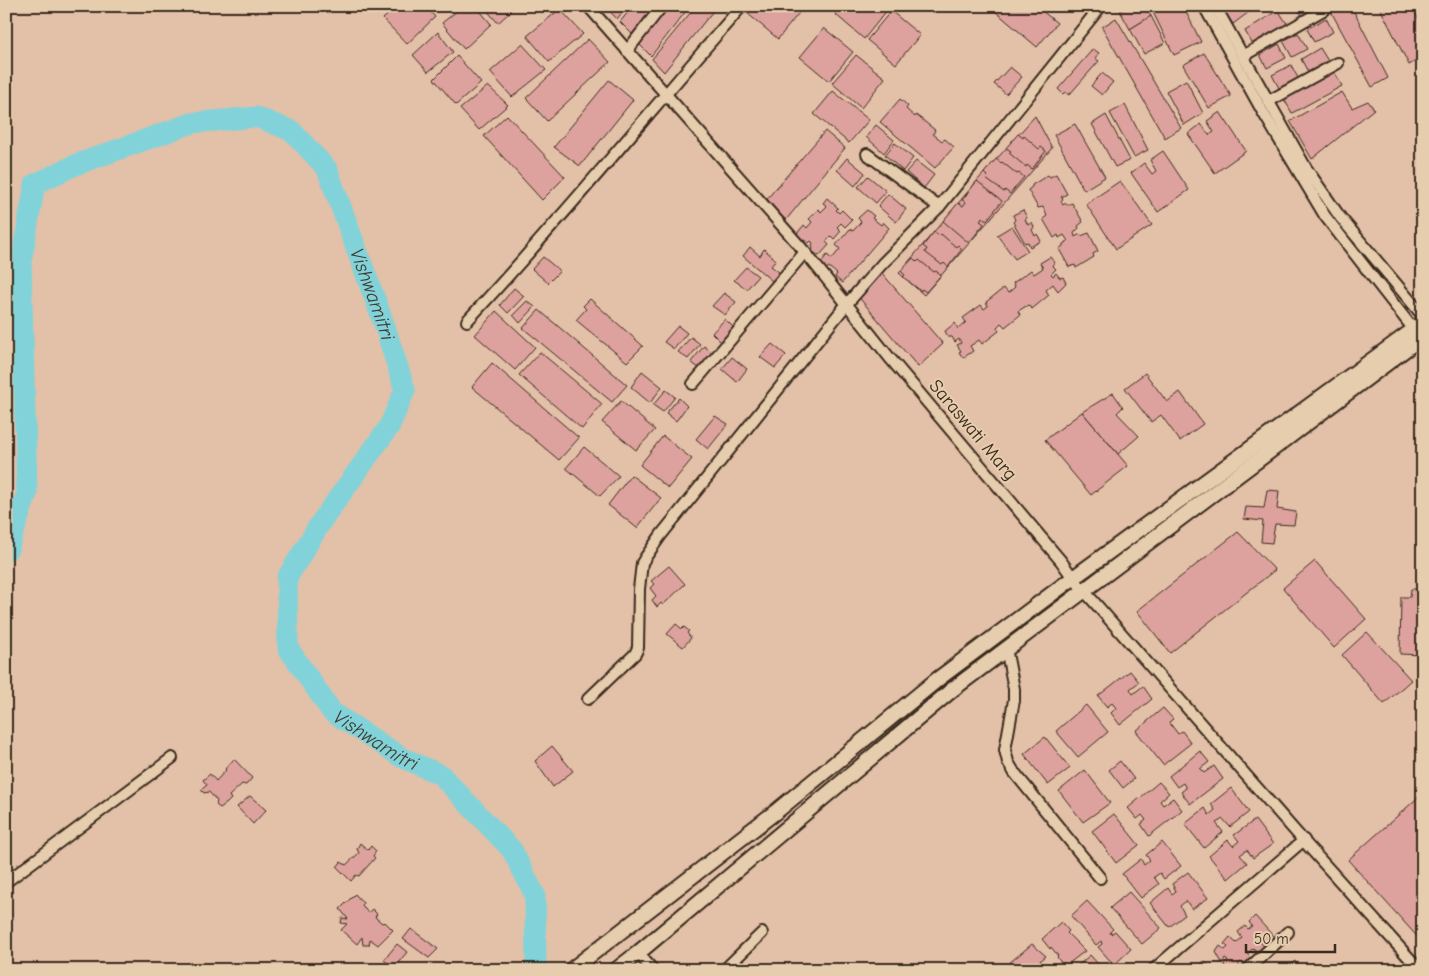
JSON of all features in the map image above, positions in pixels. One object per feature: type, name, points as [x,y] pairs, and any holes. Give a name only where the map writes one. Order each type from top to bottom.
[{"type":"main road","points":[[571,970],[778,810],[938,678],[1073,578],[1421,333]]},
{"type":"main road","points":[[616,970],[953,689],[1421,333]]},
{"type":"street","points":[[627,51],[662,6]]},
{"type":"street","points":[[467,321],[514,270],[664,94],[742,6]]},
{"type":"street","points":[[588,699],[635,654],[638,648],[639,589],[644,558],[661,535],[846,304],[938,207],[1101,6]]},
{"type":"street","points":[[1204,6],[1264,114],[1326,216],[1421,333]]},
{"type":"street","points":[[1215,6],[1306,168],[1340,217],[1423,316]]},
{"type":"street","name":"Saraswati Marg","points":[[592,8],[664,94],[805,252],[846,304],[1061,561],[1073,578],[1420,970]]},
{"type":"street","points":[[1243,56],[1324,9]]},
{"type":"street","points":[[1269,101],[1338,63]]},
{"type":"street","points":[[867,154],[938,207]]},
{"type":"street","points":[[693,384],[805,252]]},
{"type":"street","points":[[1006,648],[1014,689],[1014,700],[1005,750],[1008,762],[1014,772],[1100,878]]},
{"type":"street","points":[[6,882],[172,758]]},
{"type":"street","points":[[1153,970],[1304,840]]},
{"type":"street","points":[[1247,970],[1288,932]]},
{"type":"street","points":[[724,970],[762,933]]},
{"type":"street","points":[[638,953],[653,970]]},
{"type":"building","points":[[397,6],[425,6],[435,17],[407,44],[383,19]]},
{"type":"building","points":[[463,6],[476,6],[491,24],[464,49],[442,23]]},
{"type":"building","points":[[483,6],[506,6],[511,11],[498,23]]},
{"type":"building","points":[[605,6],[627,6],[617,19]]},
{"type":"building","points":[[633,6],[654,6],[632,34],[620,22]]},
{"type":"building","points":[[669,6],[690,6],[651,56],[638,43]]},
{"type":"building","points":[[696,6],[717,6],[664,72],[652,59]]},
{"type":"building","points":[[752,6],[799,6],[802,9],[778,39],[747,13]]},
{"type":"building","points":[[841,6],[884,6],[888,9],[864,39],[835,14]]},
{"type":"building","points":[[989,6],[1036,6],[1057,23],[1037,47]]},
{"type":"building","points":[[1128,6],[1145,6],[1151,16],[1130,29],[1120,11]]},
{"type":"building","points":[[1150,6],[1183,6],[1201,42],[1174,55]]},
{"type":"building","points":[[1227,6],[1257,6],[1233,24],[1223,9]]},
{"type":"building","points":[[1297,6],[1308,6],[1306,7],[1309,12],[1302,16]]},
{"type":"building","points":[[1328,6],[1351,6],[1388,78],[1372,87]]},
{"type":"building","points":[[1379,6],[1412,6],[1423,28],[1423,57],[1409,65]]},
{"type":"building","points":[[560,9],[583,34],[549,62],[527,36]]},
{"type":"building","points":[[1278,10],[1288,25],[1253,45],[1245,31]]},
{"type":"building","points":[[891,11],[920,35],[896,64],[867,40]]},
{"type":"building","points":[[1151,16],[1165,43],[1144,54],[1130,29]]},
{"type":"building","points":[[1116,18],[1181,128],[1165,138],[1102,27]]},
{"type":"building","points":[[1326,18],[1333,32],[1314,42],[1307,29]]},
{"type":"building","points":[[824,28],[853,52],[829,81],[800,57]]},
{"type":"building","points":[[438,32],[453,52],[428,72],[413,55]]},
{"type":"building","points":[[1298,33],[1307,49],[1292,57],[1283,41]]},
{"type":"building","points":[[588,39],[610,62],[547,121],[526,98]]},
{"type":"building","points":[[522,44],[546,70],[512,97],[490,72]]},
{"type":"building","points":[[1279,44],[1286,58],[1267,68],[1260,55]]},
{"type":"building","points":[[1320,48],[1328,61],[1308,72],[1301,59]]},
{"type":"building","points":[[1093,49],[1099,53],[1095,58],[1099,61],[1069,95],[1065,92],[1063,94],[1058,89]]},
{"type":"building","points":[[1204,53],[1231,96],[1209,108],[1183,65]]},
{"type":"building","points":[[856,55],[885,78],[861,108],[832,83]]},
{"type":"building","points":[[457,56],[481,83],[456,105],[434,79]]},
{"type":"building","points":[[1291,65],[1298,78],[1279,88],[1272,75]]},
{"type":"building","points":[[1010,67],[1022,77],[1006,94],[994,84]]},
{"type":"building","points":[[1334,71],[1342,86],[1292,113],[1284,99]]},
{"type":"building","points":[[1102,73],[1113,82],[1102,95],[1091,86]]},
{"type":"building","points":[[609,80],[633,100],[580,166],[554,147]]},
{"type":"building","points":[[1186,80],[1203,113],[1184,125],[1166,91]]},
{"type":"building","points":[[488,86],[508,105],[479,130],[460,109]]},
{"type":"building","points":[[833,91],[869,120],[849,143],[814,114]]},
{"type":"building","points":[[1342,92],[1352,108],[1368,101],[1374,109],[1312,159],[1290,121]]},
{"type":"building","points":[[900,99],[908,106],[906,109],[915,117],[916,115],[935,130],[933,134],[942,141],[945,139],[954,147],[935,168],[880,122]]},
{"type":"building","points":[[1125,105],[1148,150],[1134,157],[1110,113]]},
{"type":"building","points":[[1220,112],[1246,151],[1215,173],[1188,134],[1201,124],[1209,135],[1214,132],[1207,121]]},
{"type":"building","points":[[507,115],[565,177],[542,200],[484,136]]},
{"type":"building","points":[[1106,115],[1130,160],[1115,167],[1092,124]]},
{"type":"building","points":[[1035,116],[1052,148],[924,295],[899,273]]},
{"type":"building","points":[[1075,124],[1105,177],[1084,190],[1054,135]]},
{"type":"building","points":[[876,125],[894,140],[884,153],[866,137]]},
{"type":"building","points":[[825,131],[845,148],[786,220],[766,200]]},
{"type":"building","points":[[1018,134],[1023,138],[1024,136],[1039,149],[1041,147],[1046,151],[1032,169],[1027,165],[1026,167],[1009,153],[1011,151],[1006,148]]},
{"type":"building","points":[[895,143],[913,158],[903,171],[885,155]]},
{"type":"building","points":[[1163,151],[1189,190],[1158,212],[1131,173],[1144,163],[1152,174],[1156,171],[1150,160]]},
{"type":"building","points":[[847,158],[865,173],[855,186],[837,170]]},
{"type":"building","points":[[996,159],[1024,177],[1010,194],[986,179],[988,177],[984,173]]},
{"type":"building","points":[[916,161],[934,175],[924,188],[906,172]]},
{"type":"building","points":[[1056,174],[1067,194],[1061,197],[1063,205],[1072,203],[1083,222],[1074,233],[1075,237],[1080,234],[1081,236],[1089,233],[1098,251],[1093,254],[1094,257],[1076,268],[1075,265],[1069,267],[1059,249],[1068,241],[1064,235],[1059,238],[1058,235],[1054,238],[1043,219],[1047,216],[1043,207],[1038,208],[1028,190],[1032,185],[1048,175],[1050,177]]},
{"type":"building","points":[[868,176],[886,191],[876,203],[858,187]]},
{"type":"building","points":[[977,181],[1002,201],[987,220],[982,217],[980,221],[984,224],[969,243],[943,221],[958,203],[963,206],[966,202],[962,200]]},
{"type":"building","points":[[1120,181],[1152,225],[1116,249],[1086,204]]},
{"type":"building","points":[[888,194],[906,209],[896,222],[878,206]]},
{"type":"building","points":[[827,198],[838,208],[836,210],[839,213],[842,210],[852,220],[845,227],[841,223],[837,227],[841,231],[834,239],[831,236],[826,242],[829,245],[819,256],[812,251],[813,243],[811,241],[809,243],[804,240],[802,242],[795,236],[804,225],[807,228],[812,222],[809,219],[818,209],[821,212],[827,206],[823,203]]},
{"type":"building","points":[[867,210],[874,216],[872,218],[881,225],[883,222],[889,228],[842,283],[835,277],[837,274],[829,267],[826,269],[820,264],[827,255],[832,259],[840,249],[836,245],[850,229],[853,231],[861,222],[858,218]]},
{"type":"building","points":[[1023,210],[1028,225],[1032,222],[1034,227],[1032,230],[1041,241],[1030,247],[1028,242],[1025,243],[1013,222],[1015,220],[1013,215]]},
{"type":"building","points":[[1012,226],[1028,251],[1015,259],[997,235]]},
{"type":"building","points":[[934,232],[939,236],[941,234],[956,247],[958,245],[962,249],[948,267],[944,263],[942,265],[925,252],[927,249],[923,246]]},
{"type":"building","points":[[750,247],[760,256],[764,249],[776,260],[771,266],[780,273],[772,281],[743,256]]},
{"type":"building","points":[[543,257],[560,271],[548,283],[532,269]]},
{"type":"building","points":[[1050,257],[1055,263],[1052,265],[1056,269],[1051,274],[1053,276],[1056,273],[1060,278],[1063,277],[1066,283],[1058,291],[1053,284],[1046,290],[1049,295],[1032,309],[1028,305],[1018,311],[1020,315],[1005,327],[1001,323],[997,327],[999,331],[982,344],[979,340],[970,346],[973,351],[963,358],[957,345],[961,343],[959,339],[955,342],[952,337],[948,337],[945,331],[955,323],[958,329],[966,322],[963,318],[981,305],[984,309],[988,306],[986,302],[1004,288],[1008,293],[1015,287],[1013,283],[1031,270],[1034,274],[1043,268],[1040,263]]},
{"type":"building","points":[[913,258],[941,275],[926,292],[922,289],[921,291],[903,277],[905,275],[901,271]]},
{"type":"building","points":[[746,267],[758,276],[747,289],[734,280]]},
{"type":"building","points":[[881,272],[943,344],[918,367],[856,294]]},
{"type":"building","points":[[514,288],[524,296],[508,313],[500,305]]},
{"type":"building","points":[[724,293],[736,302],[725,315],[712,306]]},
{"type":"building","points":[[590,299],[643,346],[627,362],[576,320],[586,309],[583,306]]},
{"type":"building","points":[[527,301],[535,307],[520,323],[513,315]]},
{"type":"building","points":[[539,310],[627,385],[612,402],[523,328]]},
{"type":"building","points":[[496,311],[535,347],[515,370],[475,335]]},
{"type":"building","points":[[725,319],[734,328],[721,342],[712,333]]},
{"type":"building","points":[[678,326],[687,333],[674,349],[664,342]]},
{"type":"building","points":[[691,337],[700,344],[688,359],[678,352]]},
{"type":"building","points":[[772,344],[786,355],[775,368],[760,357]]},
{"type":"building","points":[[704,346],[713,353],[700,369],[691,362]]},
{"type":"building","points":[[540,352],[602,404],[582,429],[519,375]]},
{"type":"building","points":[[732,357],[747,369],[737,382],[722,369]]},
{"type":"building","points":[[492,363],[579,438],[559,460],[472,387]]},
{"type":"building","points":[[642,371],[662,387],[650,403],[631,387]]},
{"type":"building","points":[[1145,373],[1167,402],[1180,392],[1203,424],[1180,441],[1161,415],[1151,422],[1125,388]]},
{"type":"building","points":[[666,390],[675,397],[663,412],[653,405]]},
{"type":"building","points":[[1113,393],[1123,407],[1117,413],[1139,436],[1118,454],[1082,412]]},
{"type":"building","points":[[679,398],[687,406],[676,421],[666,413]]},
{"type":"building","points":[[621,401],[655,430],[636,450],[602,422]]},
{"type":"building","points":[[1082,412],[1128,466],[1091,495],[1045,440]]},
{"type":"building","points":[[715,416],[728,424],[708,449],[696,439]]},
{"type":"building","points":[[663,436],[692,459],[668,488],[640,465]]},
{"type":"building","points":[[584,447],[619,476],[600,496],[566,468]]},
{"type":"building","points":[[631,475],[661,498],[637,528],[608,505]]},
{"type":"building","points":[[1267,490],[1279,491],[1277,509],[1296,512],[1294,525],[1275,524],[1272,543],[1261,542],[1263,521],[1244,519],[1246,507],[1264,508]]},
{"type":"building","points":[[1238,532],[1275,570],[1170,653],[1137,611]]},
{"type":"building","points":[[1315,561],[1366,619],[1334,648],[1283,588]]},
{"type":"building","points":[[669,566],[685,584],[663,605],[661,603],[657,607],[652,600],[656,596],[650,588],[654,584],[651,581]]},
{"type":"building","points":[[1423,580],[1423,655],[1400,654],[1401,597],[1410,597],[1411,589],[1422,589]]},
{"type":"building","points":[[676,624],[682,629],[684,627],[689,631],[687,633],[691,638],[683,647],[667,634]]},
{"type":"building","points":[[1367,632],[1411,680],[1384,704],[1342,655]]},
{"type":"building","points":[[1130,671],[1139,682],[1130,689],[1133,694],[1143,686],[1152,699],[1120,725],[1111,713],[1116,708],[1112,703],[1107,707],[1098,696]]},
{"type":"building","points":[[1086,705],[1108,732],[1078,757],[1056,731]]},
{"type":"building","points":[[1163,708],[1173,719],[1169,722],[1178,734],[1182,731],[1191,743],[1163,765],[1136,731]]},
{"type":"building","points":[[1045,737],[1070,768],[1048,785],[1024,754]]},
{"type":"building","points":[[552,746],[573,771],[553,787],[535,761]]},
{"type":"building","points":[[1200,751],[1209,762],[1200,769],[1204,773],[1214,766],[1223,779],[1190,804],[1181,792],[1186,788],[1183,783],[1177,787],[1169,776]]},
{"type":"building","points":[[234,759],[252,778],[246,785],[242,784],[229,796],[231,799],[220,808],[216,805],[217,801],[209,792],[204,793],[201,790],[207,785],[203,780],[210,774],[216,781]]},
{"type":"building","points":[[1120,761],[1134,779],[1123,788],[1109,770]]},
{"type":"building","points":[[1085,770],[1110,803],[1083,822],[1059,791]]},
{"type":"building","points":[[1159,782],[1169,793],[1160,801],[1163,805],[1173,798],[1182,810],[1149,836],[1141,824],[1146,820],[1142,815],[1137,819],[1128,808]]},
{"type":"building","points":[[1231,788],[1249,812],[1230,827],[1223,819],[1216,823],[1223,832],[1204,848],[1185,824],[1205,808],[1209,815],[1215,810],[1211,804]]},
{"type":"building","points":[[1423,793],[1423,943],[1348,860]]},
{"type":"building","points":[[250,796],[266,810],[253,824],[237,807]]},
{"type":"building","points":[[1114,814],[1139,845],[1116,863],[1092,831]]},
{"type":"building","points":[[1255,820],[1273,844],[1253,858],[1247,850],[1240,855],[1247,863],[1228,879],[1209,856],[1228,840],[1233,846],[1239,841],[1234,835]]},
{"type":"building","points":[[1162,842],[1181,866],[1164,879],[1160,873],[1154,877],[1159,884],[1141,898],[1122,874],[1141,859],[1144,865],[1150,860],[1146,855]]},
{"type":"building","points":[[360,843],[368,850],[371,846],[376,851],[373,856],[375,858],[359,876],[356,875],[351,881],[337,867],[341,862],[346,865],[359,853],[357,849]]},
{"type":"building","points":[[1188,872],[1208,898],[1192,909],[1186,901],[1180,906],[1185,915],[1169,927],[1150,903],[1168,888],[1172,894],[1176,891],[1172,884]]},
{"type":"building","points":[[1129,892],[1161,928],[1142,944],[1110,908]]},
{"type":"building","points":[[355,894],[363,903],[362,905],[368,913],[372,909],[377,914],[375,917],[382,923],[385,922],[393,930],[378,945],[370,939],[369,945],[363,945],[362,937],[357,944],[341,930],[347,924],[341,923],[342,918],[348,919],[340,909]]},
{"type":"building","points":[[1087,901],[1113,929],[1110,932],[1111,934],[1115,931],[1131,949],[1114,965],[1098,947],[1102,944],[1101,941],[1096,945],[1071,916]]},
{"type":"building","points":[[1255,916],[1275,938],[1267,944],[1264,941],[1261,943],[1264,946],[1258,952],[1253,948],[1247,954],[1251,958],[1244,965],[1241,962],[1238,964],[1241,967],[1238,970],[1229,970],[1224,965],[1228,961],[1225,959],[1222,963],[1216,952],[1220,946],[1225,950],[1228,947],[1224,944],[1230,937],[1236,943],[1242,938],[1238,932],[1245,926],[1248,929],[1252,926],[1249,922]]},
{"type":"building","points":[[1061,922],[1069,931],[1067,933],[1085,951],[1064,967],[1051,947],[1050,949],[1042,939]]},
{"type":"building","points":[[411,929],[438,949],[429,958],[403,939]]},
{"type":"building","points":[[397,944],[407,952],[394,968],[384,960]]},
{"type":"building","points":[[1032,944],[1046,956],[1029,970],[1014,970],[1008,964]]},
{"type":"building","points":[[1090,955],[1098,964],[1096,966],[1099,970],[1073,970]]},
{"type":"building","points":[[1204,961],[1212,970],[1201,970],[1198,967]]},
{"type":"building","points":[[1295,961],[1303,970],[1291,970],[1288,966]]},
{"type":"building","points":[[1041,964],[1044,968],[1049,964],[1054,970],[1033,970]]},
{"type":"waterway","name":"Vishwamitri","points":[[6,550],[8,549],[27,493],[21,262],[35,184],[75,165],[192,123],[256,117],[292,131],[327,169],[383,321],[405,390],[389,427],[321,522],[287,578],[288,648],[332,712],[401,757],[441,775],[512,850],[535,895],[535,970]]}]
